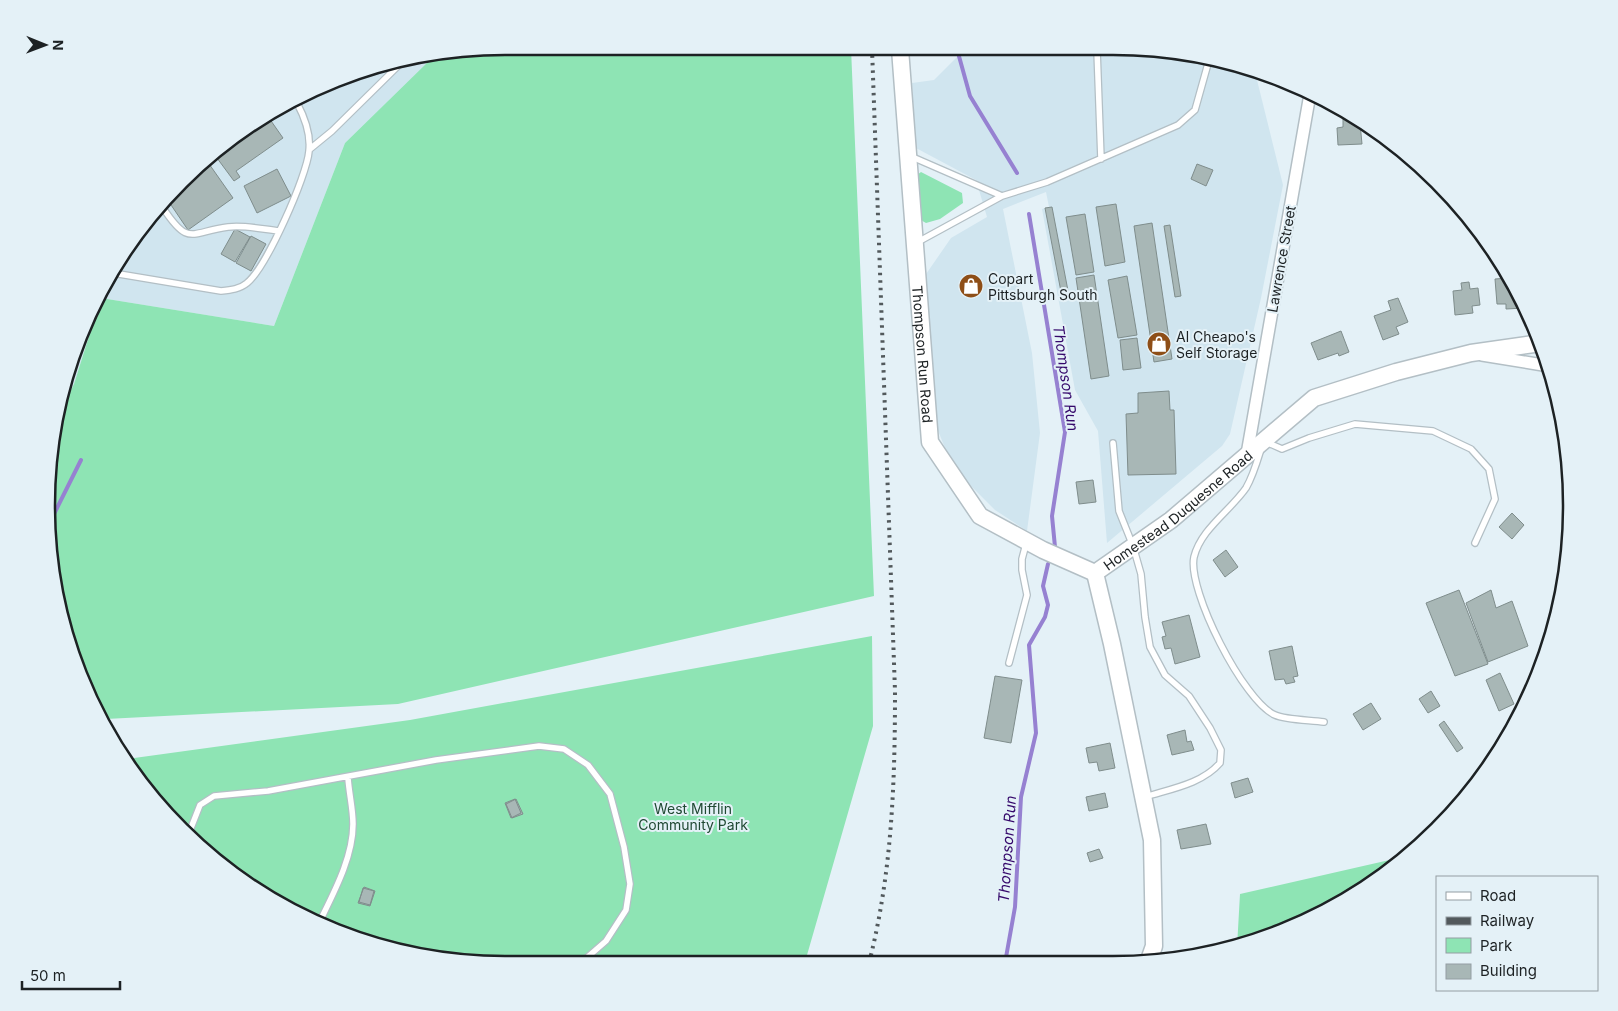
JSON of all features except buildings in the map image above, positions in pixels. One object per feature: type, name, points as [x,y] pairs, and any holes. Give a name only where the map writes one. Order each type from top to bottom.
[{"type":"street","name":"Thompson Run Road","points":[[901,55],[930,442],[980,516],[1027,541],[1095,573]]},
{"type":"street","name":"Lawrence Street","points":[[1247,454],[1309,100]]},
{"type":"street","name":"Homestead Duquesne Road","points":[[1151,954],[1154,946],[1152,840],[1112,644],[1095,573],[1171,520],[1314,398],[1396,372],[1471,354],[1533,344]]},
{"type":"street","points":[[1471,354],[1540,365]]},
{"type":"lane","points":[[1097,55],[1101,159]]},
{"type":"lane","points":[[915,243],[1002,196],[1047,182],[1178,125],[1195,110],[1207,66]]},
{"type":"lane","points":[[310,149],[332,131],[395,69]]},
{"type":"lane","points":[[119,274],[193,288],[222,291],[246,284],[256,274],[279,231],[308,166],[310,149],[308,129],[298,105]]},
{"type":"lane","points":[[908,155],[1002,196]]},
{"type":"lane","points":[[165,211],[176,227],[191,235],[228,227],[279,231]]},
{"type":"lane","points":[[1324,722],[1275,715],[1255,697],[1227,657],[1210,622],[1196,578],[1194,559],[1200,543],[1246,487],[1254,470],[1263,440],[1282,449],[1309,438],[1355,424],[1433,431],[1471,449],[1489,469],[1495,499],[1475,543]]},
{"type":"lane","points":[[1113,443],[1119,511],[1133,546],[1141,574],[1150,647],[1165,675],[1189,696],[1221,750],[1220,763],[1213,772],[1189,784],[1143,798]]},
{"type":"lane","points":[[1009,663],[1027,595],[1022,559],[1027,541]]},
{"type":"lane","points":[[191,828],[200,805],[214,796],[268,791],[348,778],[436,760],[538,746],[564,749],[588,765],[610,794],[624,847],[630,884],[626,910],[606,941],[589,956]]},
{"type":"lane","points":[[321,917],[331,899],[350,850],[353,825],[348,778]]},
{"type":"shaded area","name":"Copart Pittsburgh South","points":[[959,55],[1142,56],[1200,64],[1229,70],[1257,79],[1283,185],[1261,298],[1230,434],[1222,446],[1107,543],[1098,431],[1075,390],[1042,209],[1049,207],[1046,192],[1003,209],[1032,353],[1040,433],[1027,531],[995,510],[958,473],[947,453],[935,423],[924,277],[951,238],[987,217],[976,180],[916,148],[912,83],[934,80]]},
{"type":"shaded area","points":[[428,62],[345,143],[274,326],[105,299],[131,255],[167,208],[208,167],[231,148],[280,115],[333,89],[389,70]]},
{"type":"shaded area","points":[[92,325],[74,384],[69,394]]},
{"type":"green space","points":[[506,55],[851,55],[874,596],[398,704],[108,719],[89,678],[70,622],[59,564],[56,535],[56,476],[64,418],[69,394],[74,384],[92,325],[105,299],[274,326],[345,143],[428,62],[476,56]]},
{"type":"green space","points":[[921,172],[962,193],[963,203],[940,219],[926,223],[919,219],[913,178]]},
{"type":"green space","name":"West Mifflin Community Park","points":[[872,636],[873,726],[807,956],[476,955],[447,952],[389,941],[333,922],[306,910],[280,896],[231,863],[208,844],[167,803],[133,758],[410,720]]},
{"type":"green space","points":[[1391,860],[1338,896],[1312,910],[1285,922],[1237,938],[1240,894]]},
{"type":"waterway","name":"Thompson Run","points":[[959,55],[970,96],[1017,173]]},
{"type":"waterway","name":"Thompson Run","points":[[1029,214],[1065,432],[1052,516],[1055,547]]},
{"type":"waterway","points":[[55,512],[81,460]]},
{"type":"waterway","name":"Thompson Run","points":[[1006,956],[1015,907],[1021,797],[1036,733],[1029,645],[1045,617],[1048,605],[1043,586],[1048,564]]},
{"type":"railway","points":[[871,956],[883,895],[891,828],[895,691],[872,55]]},
{"type":"place","name":"Copart Pittsburgh South","points":[[971,286]]},
{"type":"place","name":"Al Cheapo's Self Storage","points":[[1159,344]]}]
